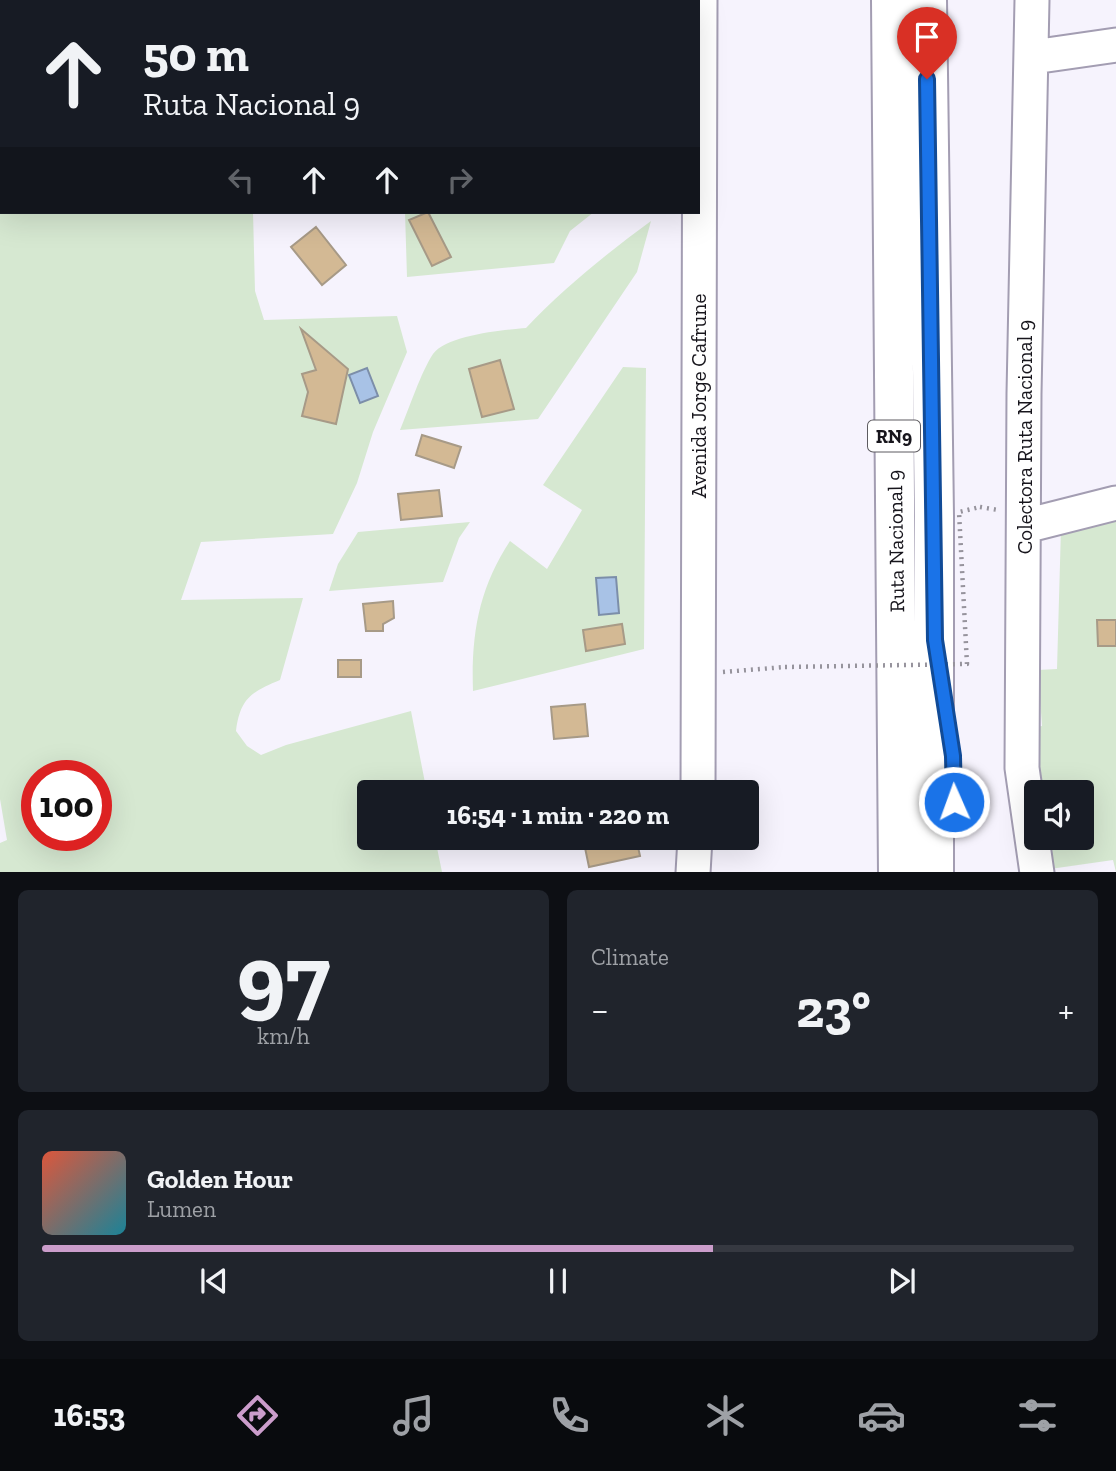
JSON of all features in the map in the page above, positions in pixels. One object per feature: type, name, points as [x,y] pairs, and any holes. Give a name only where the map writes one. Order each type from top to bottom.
[{"type":"highway","name":"Ruta Nacional 9","points":[[891,0],[898,872]]},
{"type":"highway","name":"Ruta Nacional 9","points":[[927,0],[935,640],[934,872]]},
{"type":"highway","points":[[935,640],[953,756],[957,872]]},
{"type":"highway","points":[[888,872],[896,751]]},
{"type":"street","name":"Colectora Ruta Nacional 9","points":[[1032,0],[1022,768],[1037,872]]},
{"type":"street","points":[[1033,57],[1116,45]]},
{"type":"street","name":"Avenida Jorge Cafrune","points":[[698,780],[699,214]]},
{"type":"street","points":[[1025,526],[1116,503]]},
{"type":"street","points":[[693,872],[694,850]]},
{"type":"path","points":[[698,674],[785,667],[967,664],[958,512],[980,507]]},
{"type":"green space","points":[[0,214],[253,214],[255,291],[264,320],[397,316],[407,352],[373,432],[357,483],[333,534],[201,542],[181,600],[303,598],[280,680],[249,698],[240,711],[236,731],[247,746],[261,755],[286,745],[411,711],[424,780],[357,780],[357,850],[437,850],[442,872],[0,872],[0,843],[7,840],[0,799]]},
{"type":"green space","points":[[405,214],[591,214],[570,231],[554,263],[407,277]]},
{"type":"green space","points":[[651,221],[637,272],[538,419],[400,430],[424,371],[433,354],[440,348],[463,338],[526,328],[586,272]]},
{"type":"green space","points":[[623,367],[646,368],[644,649],[473,691],[476,631],[479,612],[491,576],[510,541],[547,569],[582,510],[543,485]]},
{"type":"green space","points":[[1116,516],[1116,872],[1113,860],[1050,869],[1047,850],[1094,850],[1094,780],[1036,780],[1028,728],[1042,726],[1038,670],[1057,669],[1061,528]]},
{"type":"green space","points":[[470,522],[459,538],[443,582],[329,591],[338,564],[358,532]]},
{"type":"water","points":[[367,368],[378,396],[360,403],[349,375]]},
{"type":"water","points":[[616,577],[619,613],[599,615],[596,578]]},
{"type":"building","points":[[429,214],[451,257],[432,266],[409,220]]},
{"type":"building","points":[[316,227],[346,265],[322,285],[291,247]]},
{"type":"building","points":[[301,329],[348,369],[336,424],[302,416],[308,392],[302,374],[316,370]]},
{"type":"building","points":[[500,360],[514,409],[482,417],[469,369]]},
{"type":"building","points":[[422,435],[461,447],[454,468],[416,455]]},
{"type":"building","points":[[439,490],[442,516],[401,520],[398,494]]},
{"type":"building","points":[[393,601],[394,618],[383,624],[383,631],[366,631],[363,604]]},
{"type":"building","points":[[1097,620],[1116,620],[1116,646],[1098,646]]},
{"type":"building","points":[[622,624],[625,644],[586,651],[583,630]]},
{"type":"building","points":[[338,660],[361,660],[361,677],[338,677]]},
{"type":"building","points":[[585,704],[588,736],[554,739],[551,707]]},
{"type":"building","points":[[585,850],[639,850],[640,856],[589,867]]},
{"type":"route","points":[[927,79],[935,640],[953,756],[954,802]]}]
